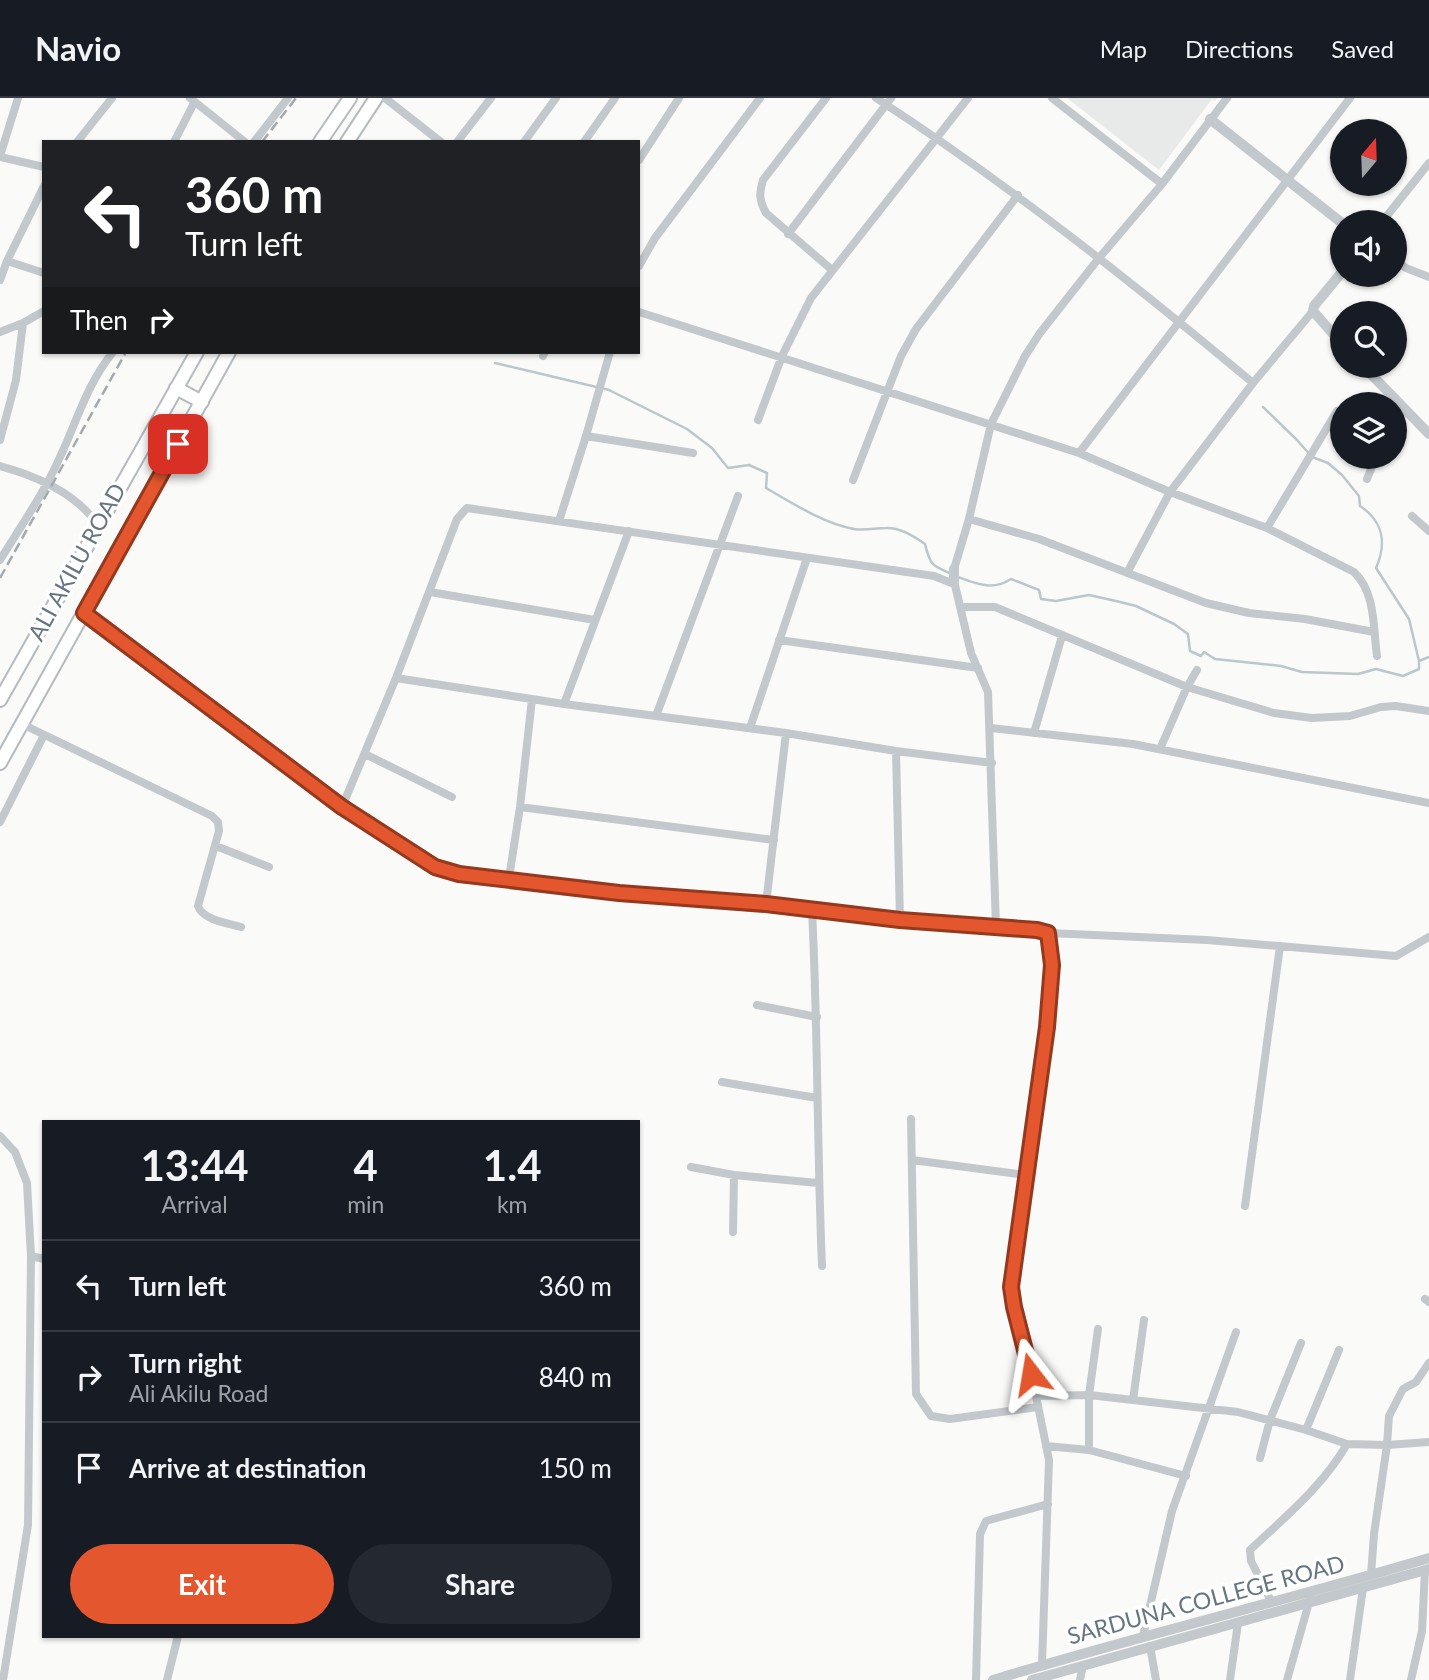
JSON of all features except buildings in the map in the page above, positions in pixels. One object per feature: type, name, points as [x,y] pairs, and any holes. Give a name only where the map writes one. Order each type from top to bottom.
[{"type":"main road","points":[[321,140],[350,98]]},
{"type":"main road","points":[[348,140],[376,98]]},
{"type":"main road","name":"ALI AKILU ROAD","points":[[0,701],[196,354]]},
{"type":"main road","name":"ALI AKILU ROAD","points":[[0,763],[228,354]]},
{"type":"main road","points":[[176,388],[202,402]]},
{"type":"street","points":[[19,98],[0,156],[42,166]]},
{"type":"street","points":[[79,140],[112,98]]},
{"type":"street","points":[[256,140],[288,98]]},
{"type":"street","points":[[385,98],[439,140]]},
{"type":"street","points":[[459,140],[491,98]]},
{"type":"street","points":[[525,140],[556,98]]},
{"type":"street","points":[[585,140],[615,98]]},
{"type":"street","points":[[640,264],[655,238],[760,98]]},
{"type":"street","points":[[826,98],[763,180],[759,192],[766,213],[832,270]]},
{"type":"street","points":[[876,98],[888,101],[1018,195],[1179,321],[1253,383]]},
{"type":"street","points":[[758,421],[782,356],[811,298],[968,98]]},
{"type":"street","points":[[1052,98],[1162,184]]},
{"type":"street","points":[[996,927],[988,692],[971,653],[954,582],[954,569],[969,519],[991,424],[1025,356],[1040,333],[1162,184],[1227,98]]},
{"type":"street","points":[[1079,453],[1350,98]]},
{"type":"street","points":[[640,158],[676,99]]},
{"type":"street","points":[[175,140],[192,100],[244,140]]},
{"type":"street","points":[[788,233],[888,101]]},
{"type":"street","points":[[1210,119],[1330,214]]},
{"type":"street","points":[[1392,210],[1429,163]]},
{"type":"street","points":[[0,280],[42,190]]},
{"type":"street","points":[[853,480],[901,356],[916,329],[1018,195]]},
{"type":"street","points":[[7,261],[42,272]]},
{"type":"street","points":[[1407,268],[1429,277]]},
{"type":"street","points":[[1127,573],[1170,492],[1330,287]]},
{"type":"street","points":[[1313,311],[1330,330]]},
{"type":"street","points":[[0,331],[23,323],[42,312]]},
{"type":"street","points":[[640,312],[1079,453],[1170,492],[1267,528],[1354,572],[1362,580],[1370,596],[1377,656]]},
{"type":"street","points":[[0,440],[16,380],[23,323]]},
{"type":"street","points":[[0,560],[46,484],[98,370],[111,354]]},
{"type":"street","points":[[559,522],[609,354]]},
{"type":"street","points":[[1374,378],[1388,392]]},
{"type":"street","points":[[1407,412],[1429,434]]},
{"type":"street","points":[[1267,528],[1330,422]]},
{"type":"street","points":[[586,436],[693,453]]},
{"type":"street","points":[[0,466],[46,484],[80,503],[98,524]]},
{"type":"street","points":[[1367,479],[1371,469]]},
{"type":"street","points":[[656,716],[738,496]]},
{"type":"street","points":[[342,807],[396,678],[457,519],[467,508],[934,576],[954,582]]},
{"type":"street","points":[[1412,516],[1429,531]]},
{"type":"street","points":[[969,519],[1039,538],[1206,603],[1249,613],[1305,619],[1374,632]]},
{"type":"street","points":[[564,704],[629,531]]},
{"type":"street","points":[[750,729],[807,558]]},
{"type":"street","points":[[430,592],[596,620]]},
{"type":"street","points":[[960,607],[995,607],[1187,687],[1273,713],[1312,718],[1350,716],[1388,706],[1429,711]]},
{"type":"street","points":[[84,613],[342,807],[435,867],[459,874],[619,893],[766,904],[900,920],[1048,933],[1207,940],[1396,956],[1429,937]]},
{"type":"street","points":[[1034,733],[1062,636]]},
{"type":"street","points":[[779,640],[978,668]]},
{"type":"street","points":[[1160,749],[1197,670]]},
{"type":"street","points":[[396,678],[992,763]]},
{"type":"street","points":[[509,878],[532,699]]},
{"type":"street","points":[[22,724],[212,816],[218,822],[219,831],[198,906],[200,912],[206,916],[241,928]]},
{"type":"street","points":[[991,728],[1160,749],[1429,803]]},
{"type":"street","points":[[766,904],[786,733]]},
{"type":"street","points":[[0,822],[44,735]]},
{"type":"street","points":[[896,751],[900,920]]},
{"type":"street","points":[[365,754],[452,797]]},
{"type":"street","points":[[520,807],[774,841]]},
{"type":"street","points":[[216,846],[269,867]]},
{"type":"street","points":[[812,910],[822,1266]]},
{"type":"street","points":[[1042,1665],[1049,1460],[1011,1287],[1047,1027],[1052,965],[1048,933]]},
{"type":"street","points":[[1245,1206],[1280,946]]},
{"type":"street","points":[[757,1005],[817,1017]]},
{"type":"street","points":[[722,1083],[817,1098]]},
{"type":"street","points":[[911,1119],[916,1394],[931,1416],[950,1419],[1038,1407]]},
{"type":"street","points":[[0,1136],[15,1152],[27,1183],[32,1256],[29,1525],[3,1680]]},
{"type":"street","points":[[912,1160],[1026,1175]]},
{"type":"street","points":[[691,1167],[734,1175],[818,1183]]},
{"type":"street","points":[[733,1232],[734,1175]]},
{"type":"street","points":[[32,1256],[42,1258]]},
{"type":"street","points":[[1133,1400],[1144,1320]]},
{"type":"street","points":[[1089,1450],[1088,1395],[1098,1329]]},
{"type":"street","points":[[1143,1636],[1172,1511],[1236,1332]]},
{"type":"street","points":[[1260,1458],[1269,1420],[1301,1343]]},
{"type":"street","points":[[1306,1430],[1339,1350]]},
{"type":"street","points":[[1371,1574],[1391,1410],[1403,1389],[1416,1382],[1429,1363]]},
{"type":"street","points":[[1036,1396],[1088,1395],[1207,1407],[1269,1420],[1346,1444],[1429,1442]]},
{"type":"street","points":[[1272,1603],[1251,1561],[1251,1550],[1335,1465],[1346,1444]]},
{"type":"street","points":[[1046,1446],[1089,1450],[1186,1476]]},
{"type":"street","points":[[976,1680],[980,1534],[986,1521],[1048,1504]]},
{"type":"street","name":"SARDUNA COLLEGE ROAD","points":[[993,1680],[1143,1636],[1238,1623],[1371,1574],[1429,1558]]},
{"type":"street","points":[[1411,1680],[1425,1631],[1427,1570]]},
{"type":"street","name":"SARDUNA COLLEGE ROAD","points":[[1038,1679],[1150,1646],[1272,1603],[1363,1588],[1427,1570]]},
{"type":"street","points":[[1350,1680],[1363,1588]]},
{"type":"street","points":[[1287,1680],[1310,1598]]},
{"type":"street","points":[[1230,1680],[1238,1623]]},
{"type":"street","points":[[167,1680],[178,1638]]},
{"type":"street","points":[[1150,1646],[1156,1680]]},
{"type":"street","points":[[1080,1680],[1083,1665]]},
{"type":"shaded area","points":[[1067,98],[1218,98],[1215,101],[1212,99],[1159,170]]},
{"type":"waterway","points":[[495,363],[609,390],[687,429],[712,448],[728,468],[749,465],[767,473],[766,488],[819,517],[854,529],[891,528],[912,535],[925,544],[933,564],[952,574]]},
{"type":"waterway","points":[[1263,407],[1312,457],[1328,463],[1342,475],[1359,496],[1360,506],[1374,519],[1381,533],[1381,550],[1376,568],[1409,619],[1419,661],[1429,657]]},
{"type":"waterway","points":[[958,577],[991,585],[1011,579],[1039,590],[1041,599],[1056,601],[1089,595],[1136,606],[1174,624],[1188,634],[1190,651],[1201,656],[1204,652],[1215,659],[1281,666],[1302,672],[1358,674],[1376,669],[1403,676],[1419,669],[1419,661]]},
{"type":"railway","points":[[264,140],[296,98]]},
{"type":"railway","points":[[0,578],[125,354]]},
{"type":"route","points":[[178,444],[84,613],[342,807],[435,867],[459,874],[619,893],[766,904],[900,920],[1048,933],[1052,965],[1047,1027],[1011,1287],[1031,1374]]}]
